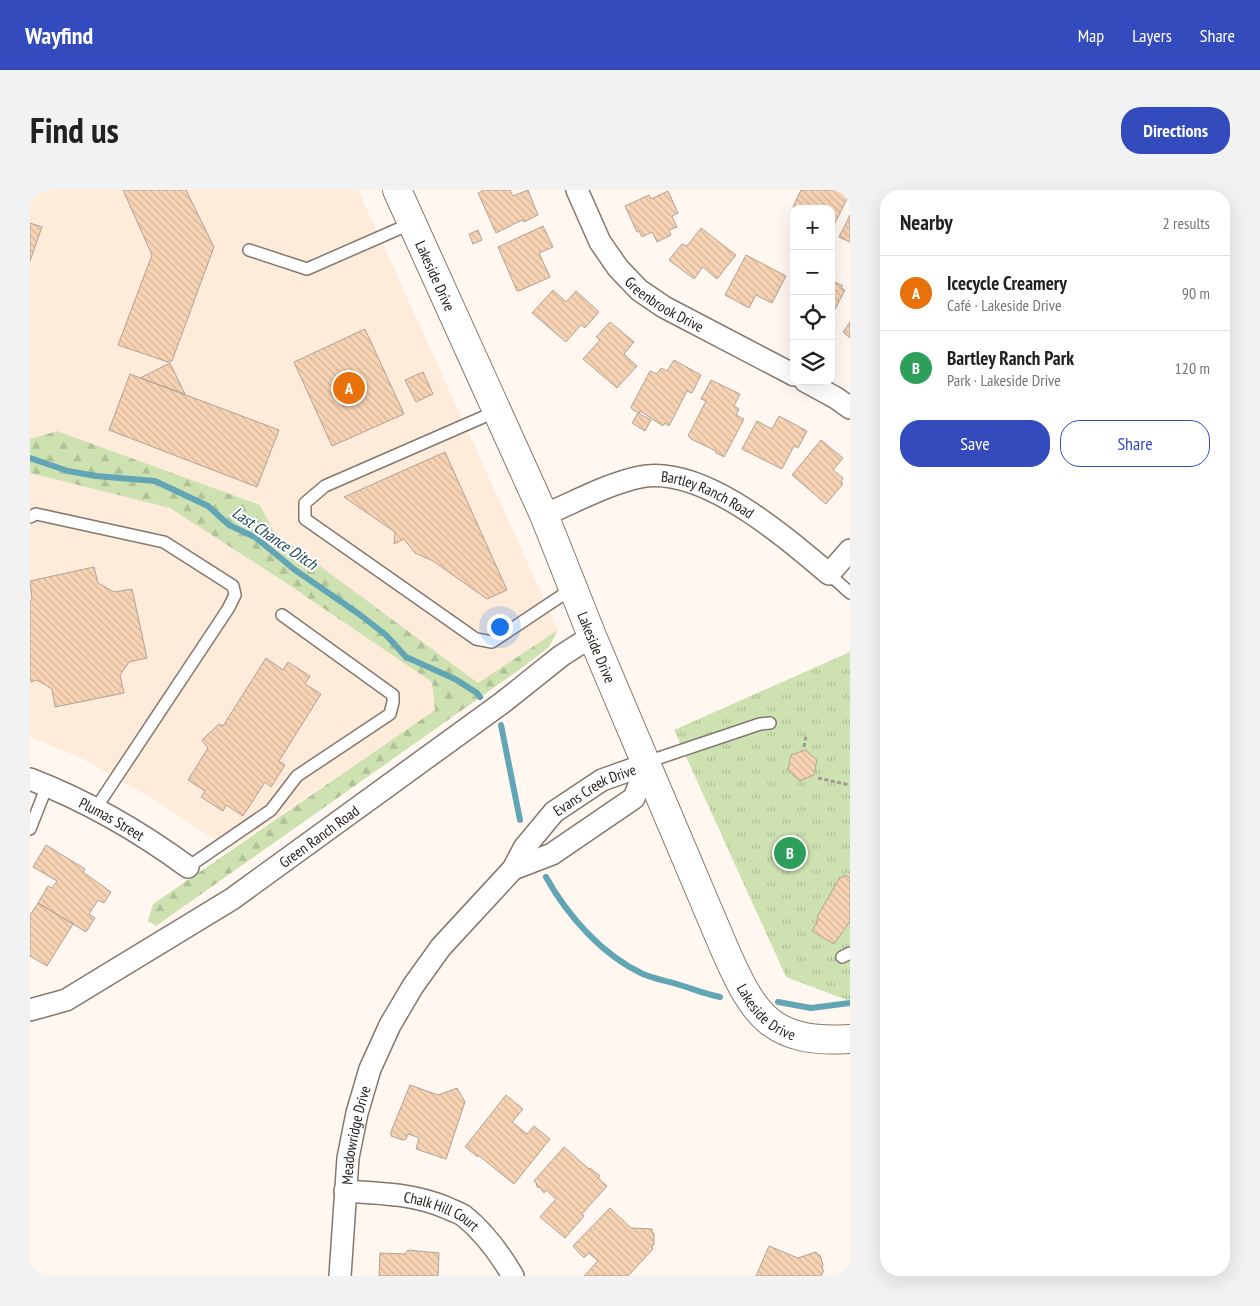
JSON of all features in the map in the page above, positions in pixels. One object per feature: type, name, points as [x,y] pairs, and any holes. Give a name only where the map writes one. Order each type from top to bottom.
[{"type":"street","name":"Lakeside Drive","points":[[397,190],[544,515],[592,636],[737,978],[751,1003],[770,1022],[794,1035],[819,1039],[850,1039]]},
{"type":"street","name":"Greenbrook Drive","points":[[577,190],[600,242],[618,268],[639,290],[664,307],[790,373]]},
{"type":"street","points":[[812,385],[850,408]]},
{"type":"street","name":"Bartley Ranch Road","points":[[544,515],[620,483],[642,476],[674,477],[690,481],[736,504],[774,528],[829,574]]},
{"type":"street","points":[[829,574],[850,550]]},
{"type":"street","name":"Green Ranch Road","points":[[30,1010],[66,1000],[232,898],[502,703],[561,656],[592,636]]},
{"type":"street","name":"Evans Creek Drive","points":[[513,869],[552,854],[634,798],[647,764]]},
{"type":"street","name":"Evans Creek Drive","points":[[403,1002],[441,948],[513,869],[524,848],[554,812],[602,780],[647,764]]},
{"type":"street","name":"Plumas Street","points":[[39,782],[96,808],[133,829],[188,867]]},
{"type":"street","name":"Meadowridge Drive","points":[[340,1276],[348,1158],[357,1112],[370,1069],[403,1002]]},
{"type":"street","name":"Chalk Hill Court","points":[[345,1191],[402,1195],[434,1202],[463,1215],[486,1238],[503,1259],[513,1276]]},
{"type":"lane","points":[[249,250],[307,269],[412,223]]},
{"type":"lane","points":[[497,411],[325,486],[305,503],[305,519],[476,639],[492,642],[573,588]]},
{"type":"lane","points":[[30,517],[36,514],[164,542],[233,586],[235,596],[228,609],[96,808]]},
{"type":"lane","name":"Bartley Ranch Road","points":[[829,574],[850,593]]},
{"type":"lane","points":[[188,867],[271,810],[297,776],[390,714],[393,702],[392,695],[282,615]]},
{"type":"lane","points":[[647,764],[680,750],[760,724],[770,723]]},
{"type":"lane","points":[[30,829],[39,782]]},
{"type":"path","points":[[804,747],[806,736]]},
{"type":"path","points":[[818,778],[850,785]]},
{"type":"shaded area","points":[[30,190],[358,190],[558,630],[478,684],[274,532],[260,505],[57,431],[30,439]]},
{"type":"shaded area","points":[[30,473],[170,508],[283,581],[432,682],[435,710],[230,849],[136,789],[79,757],[30,737]]},
{"type":"green space","points":[[57,431],[260,505],[274,532],[478,683],[558,630],[549,647],[519,670],[156,926],[148,921],[153,904],[435,710],[432,682],[283,581],[170,508],[30,473],[30,439]]},
{"type":"green space","points":[[850,652],[850,1001],[786,977],[674,730]]},
{"type":"building","points":[[123,190],[186,190],[214,247],[172,361],[168,362],[118,345],[152,255]]},
{"type":"building","points":[[484,190],[510,190],[513,196],[528,190],[538,215],[524,222],[523,220],[520,221],[496,233],[478,193]]},
{"type":"building","points":[[801,190],[850,190],[835,223],[835,205],[794,205]]},
{"type":"building","points":[[668,191],[678,213],[672,216],[677,227],[669,230],[671,235],[657,242],[652,232],[642,237],[639,231],[637,232],[625,206],[649,195],[651,199]]},
{"type":"building","points":[[850,215],[850,242],[839,237]]},
{"type":"building","points":[[30,223],[42,227],[30,261]]},
{"type":"building","points":[[543,226],[553,247],[539,253],[550,277],[517,291],[498,247]]},
{"type":"building","points":[[701,228],[736,255],[717,279],[703,267],[694,279],[669,260],[682,244],[687,246]]},
{"type":"building","points":[[478,230],[482,240],[473,244],[469,234]]},
{"type":"building","points":[[746,255],[786,276],[772,303],[756,295],[749,308],[725,295]]},
{"type":"building","points":[[835,282],[843,286],[841,288],[845,290],[835,309]]},
{"type":"building","points":[[553,290],[566,302],[576,291],[599,312],[585,328],[581,325],[566,342],[532,313]]},
{"type":"building","points":[[610,322],[634,342],[624,354],[637,366],[617,388],[583,359],[600,340],[596,337]]},
{"type":"building","points":[[850,322],[850,338],[843,332]]},
{"type":"building","points":[[365,329],[404,414],[332,446],[294,362]]},
{"type":"building","points":[[674,360],[701,375],[692,393],[687,391],[669,426],[665,423],[663,426],[631,407],[650,371],[657,374],[661,368],[667,371]]},
{"type":"building","points":[[170,363],[185,394],[140,378]]},
{"type":"building","points":[[423,372],[433,394],[416,402],[405,380]]},
{"type":"building","points":[[130,374],[279,430],[257,487],[109,430]]},
{"type":"building","points":[[711,380],[740,394],[734,406],[739,409],[736,415],[744,419],[724,457],[688,436],[706,401],[701,399]]},
{"type":"building","points":[[638,413],[651,420],[645,431],[632,423]]},
{"type":"building","points":[[779,416],[807,431],[798,448],[794,446],[782,469],[742,449],[757,421],[772,429]]},
{"type":"building","points":[[821,440],[843,458],[833,470],[843,478],[841,482],[843,484],[826,504],[792,475]]},
{"type":"building","points":[[445,452],[507,590],[487,599],[433,561],[415,553],[404,539],[394,544],[395,532],[344,497]]},
{"type":"building","points":[[94,567],[98,583],[114,592],[132,589],[147,658],[129,662],[120,675],[124,693],[55,707],[52,689],[37,680],[30,682],[30,602],[32,599],[30,581]]},
{"type":"building","points":[[266,658],[283,670],[288,662],[310,676],[305,684],[321,694],[279,761],[285,765],[271,787],[265,782],[243,816],[226,805],[223,811],[201,797],[205,791],[188,780],[208,748],[202,740],[219,724],[223,726]]},
{"type":"building","points":[[805,750],[817,760],[814,775],[799,781],[788,770],[791,755]]},
{"type":"building","points":[[46,845],[85,869],[83,872],[111,892],[104,903],[98,900],[89,914],[95,918],[86,932],[38,903],[48,886],[52,888],[57,881],[33,867]]},
{"type":"building","points":[[844,875],[850,878],[850,921],[834,944],[812,931],[819,919],[817,917],[840,877],[842,878]]},
{"type":"building","points":[[38,903],[73,924],[47,966],[30,956],[30,915]]},
{"type":"building","points":[[410,1085],[438,1095],[457,1088],[465,1102],[446,1159],[416,1149],[419,1138],[417,1137],[408,1134],[406,1139],[403,1140],[390,1134]]},
{"type":"building","points":[[506,1095],[523,1109],[512,1122],[527,1134],[534,1126],[550,1139],[514,1184],[465,1147]]},
{"type":"building","points":[[564,1147],[600,1176],[598,1178],[607,1186],[582,1214],[584,1216],[565,1238],[540,1217],[556,1199],[546,1190],[544,1193],[534,1181]]},
{"type":"building","points":[[610,1208],[631,1228],[652,1229],[652,1233],[654,1233],[653,1249],[628,1276],[584,1276],[598,1261],[589,1253],[583,1257],[573,1246]]},
{"type":"building","points":[[769,1246],[798,1258],[816,1252],[820,1255],[823,1265],[822,1269],[824,1270],[821,1276],[756,1276]]},
{"type":"building","points":[[408,1250],[439,1253],[438,1276],[379,1276],[380,1253],[405,1254]]},
{"type":"waterway","name":"Last Chance Ditch","points":[[30,458],[68,471],[96,476],[155,481],[208,506],[229,525],[255,537],[295,570],[359,614],[386,635],[406,657],[455,679],[480,697]]},
{"type":"waterway","name":"Last Chance Ditch","points":[[501,725],[520,820]]},
{"type":"waterway","name":"Last Chance Ditch","points":[[546,877],[564,906],[587,933],[628,966],[647,976],[720,997]]},
{"type":"waterway","name":"Last Chance Ditch","points":[[778,1002],[811,1008],[850,1003]]},
{"type":"place","name":"Icecycle Creamery","points":[[349,388]]},
{"type":"place","name":"Bartley Ranch Park","points":[[790,853]]}]
